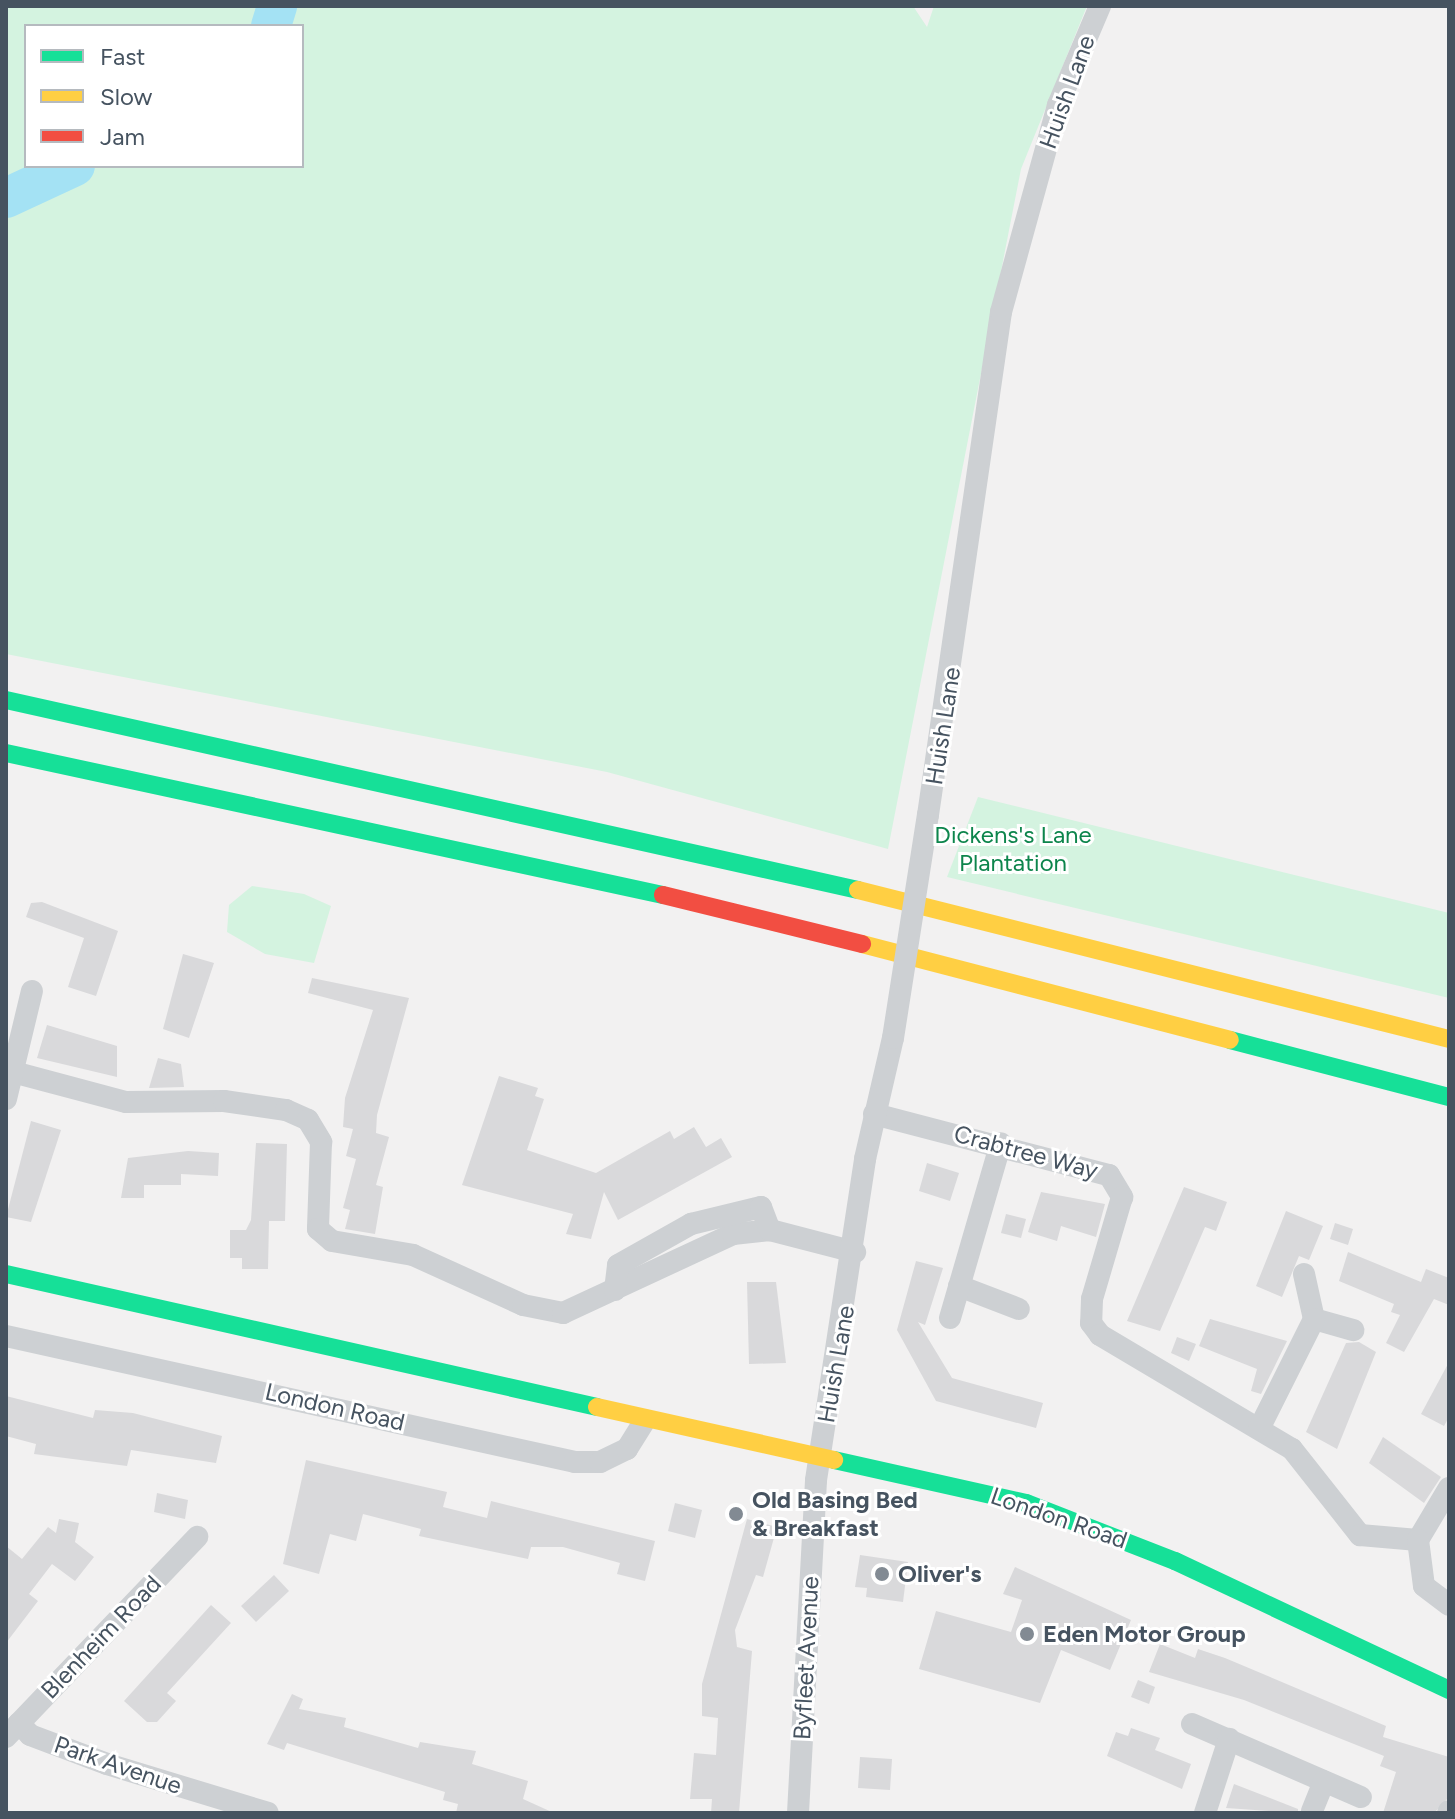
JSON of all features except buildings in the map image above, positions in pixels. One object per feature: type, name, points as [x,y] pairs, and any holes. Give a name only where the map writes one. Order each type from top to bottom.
[{"type":"main road","points":[[6,700],[737,859],[1449,1039]]},
{"type":"main road","points":[[6,753],[715,906],[1449,1097]]},
{"type":"main road","name":"London Road","points":[[6,1274],[645,1420],[820,1455],[1065,1515],[1449,1690]]},
{"type":"street","name":"Huish Lane","points":[[820,1455],[855,1252],[874,1114],[893,1038],[1001,312],[1058,105],[1100,6]]},
{"type":"street","points":[[6,1099],[13,1072],[14,1029],[32,991]]},
{"type":"street","points":[[13,1072],[126,1102],[224,1101],[286,1110],[308,1120],[321,1142],[318,1229],[332,1241],[413,1255],[523,1305],[563,1313],[615,1290],[695,1246],[770,1230],[855,1252]]},
{"type":"street","name":"Crabtree Way","points":[[874,1114],[1001,1143],[1109,1175],[1119,1186],[1120,1210],[1091,1323],[1132,1356],[1259,1429],[1315,1471],[1350,1528],[1372,1539],[1418,1540]]},
{"type":"street","points":[[950,1318],[1001,1143]]},
{"type":"street","points":[[1259,1429],[1314,1319],[1304,1274]]},
{"type":"street","points":[[959,1286],[1019,1309]]},
{"type":"street","points":[[1314,1319],[1353,1330]]},
{"type":"street","name":"London Road","points":[[6,1336],[575,1462],[600,1462],[627,1449],[645,1420]]},
{"type":"street","name":"Byfleet Avenue","points":[[798,1813],[820,1455]]},
{"type":"street","points":[[1449,1488],[1418,1540],[1424,1586],[1449,1605]]},
{"type":"street","name":"Blenheim Road","points":[[12,1730],[197,1536]]},
{"type":"street","points":[[1192,1724],[1361,1797]]},
{"type":"street","name":"Park Avenue","points":[[12,1730],[107,1764],[268,1813]]},
{"type":"street","points":[[1205,1813],[1229,1739]]},
{"type":"street","points":[[1312,1811],[1324,1781]]},
{"type":"green space","points":[[6,6],[913,6],[927,27],[934,6],[1087,6],[1021,169],[888,849],[607,772],[6,654]]},
{"type":"green space","name":"Dickens's Lane Plantation","points":[[978,797],[1449,913],[1449,998],[947,877]]},
{"type":"green space","points":[[252,886],[304,894],[331,906],[314,963],[265,954],[227,932],[229,905]]},
{"type":"waterway","points":[[272,24],[277,6]]},
{"type":"waterway","points":[[6,198],[71,168]]},
{"type":"traffic: fast","points":[[6,700],[858,890]]},
{"type":"traffic: fast","points":[[6,753],[663,895]]},
{"type":"traffic: fast","points":[[1230,1040],[1449,1097]]},
{"type":"traffic: fast","points":[[6,1274],[597,1407]]},
{"type":"traffic: fast","points":[[834,1460],[1026,1503],[1175,1561],[1449,1690]]},
{"type":"traffic: slow","points":[[858,890],[1449,1039]]},
{"type":"traffic: slow","points":[[862,944],[1230,1040]]},
{"type":"traffic: slow","points":[[597,1407],[834,1460]]},
{"type":"traffic: jam","points":[[663,895],[862,944]]},
{"type":"place","name":"Old Basing Bed & Breakfast","points":[[736,1514]]},
{"type":"place","name":"Oliver's","points":[[882,1574]]},
{"type":"place","name":"Eden Motor Group","points":[[1027,1634]]}]
